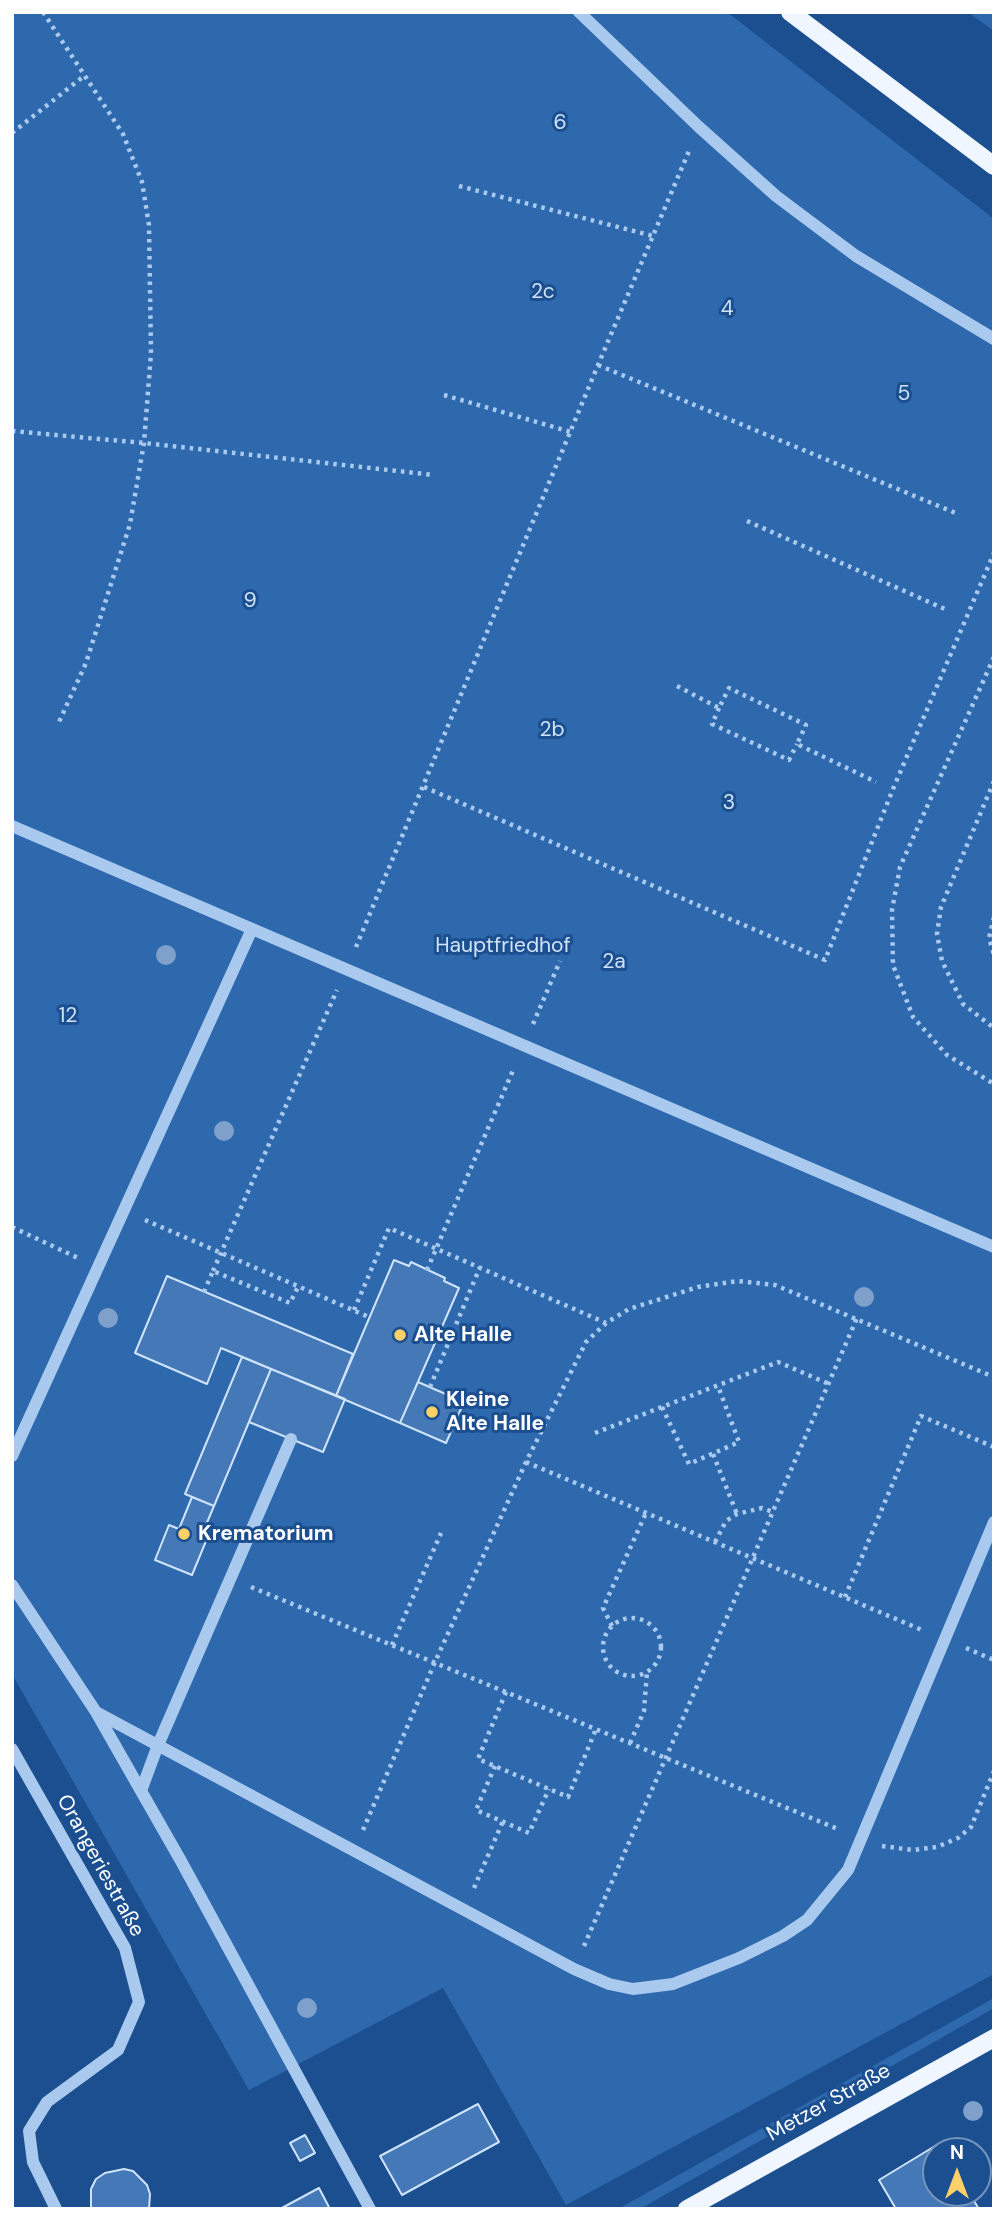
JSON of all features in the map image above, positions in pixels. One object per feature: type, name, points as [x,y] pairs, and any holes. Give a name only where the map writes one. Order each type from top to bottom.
[{"type":"main road","points":[[790,12],[994,166]]},
{"type":"main road","name":"Metzer Straße","points":[[687,2209],[994,2038]]},
{"type":"street","points":[[579,12],[699,127],[776,195],[856,256],[994,339]]},
{"type":"street","points":[[12,826],[994,1247]]},
{"type":"street","points":[[12,1456],[252,929]]},
{"type":"street","points":[[141,1791],[158,1745],[291,1439]]},
{"type":"street","points":[[96,1712],[574,1969],[609,1984],[633,1989],[673,1984],[739,1958],[783,1936],[807,1920],[848,1870],[994,1522]]},
{"type":"street","points":[[12,1584],[96,1712],[181,1861],[370,2209]]},
{"type":"street","name":"Orangeriestraße","points":[[12,1749],[125,1948],[139,2002],[118,2050],[47,2102],[29,2131],[33,2162],[56,2209]]},
{"type":"path","points":[[43,12],[123,134],[142,182],[149,225],[151,353],[144,443],[130,524],[86,663],[59,722]]},
{"type":"path","points":[[12,133],[84,76]]},
{"type":"path","points":[[204,1292],[424,787],[572,432],[597,365],[699,127]]},
{"type":"path","points":[[459,186],[653,236]]},
{"type":"path","points":[[597,365],[958,514]]},
{"type":"path","points":[[444,395],[572,432]]},
{"type":"path","points":[[12,432],[144,443],[434,475]]},
{"type":"path","points":[[747,521],[947,610]]},
{"type":"path","points":[[424,787],[825,960],[893,789],[993,557]]},
{"type":"path","points":[[994,657],[900,867],[892,910],[893,965],[913,1017],[947,1055],[994,1084]]},
{"type":"path","points":[[677,686],[719,708]]},
{"type":"path","points":[[729,688],[806,725],[789,760],[712,724],[719,708],[729,688]]},
{"type":"path","points":[[797,744],[876,782]]},
{"type":"path","points":[[994,781],[942,907],[937,934],[942,961],[962,1004],[994,1028]]},
{"type":"path","points":[[994,917],[989,938],[994,955]]},
{"type":"path","points":[[427,1270],[560,961]]},
{"type":"path","points":[[124,1211],[369,1317]]},
{"type":"path","points":[[12,1227],[98,1267]]},
{"type":"path","points":[[354,1310],[389,1228],[606,1323]]},
{"type":"path","points":[[430,1387],[480,1267]]},
{"type":"path","points":[[212,1272],[290,1303],[299,1286]]},
{"type":"path","points":[[354,1851],[435,1662],[527,1462],[586,1342],[606,1323],[629,1309],[698,1287],[738,1281],[775,1285],[994,1377]]},
{"type":"path","points":[[574,1969],[857,1318]]},
{"type":"path","points":[[595,1433],[778,1362],[828,1384]]},
{"type":"path","points":[[662,1407],[689,1464],[739,1442],[718,1386]]},
{"type":"path","points":[[845,1597],[921,1416],[994,1447]]},
{"type":"path","points":[[713,1454],[737,1514]]},
{"type":"path","points":[[527,1462],[945,1639]]},
{"type":"path","points":[[715,1542],[726,1521],[737,1514],[762,1508],[773,1512]]},
{"type":"path","points":[[612,1626],[604,1608],[646,1513]]},
{"type":"path","points":[[392,1645],[441,1533]]},
{"type":"path","points":[[231,1578],[666,1759],[889,1848],[913,1850],[937,1847],[958,1838],[971,1827],[994,1771]]},
{"type":"path","points":[[629,1618],[648,1623],[655,1630],[661,1648],[654,1665],[647,1672],[629,1676],[612,1668],[606,1661],[603,1642],[612,1626],[629,1618]]},
{"type":"path","points":[[630,1743],[644,1711],[647,1672]]},
{"type":"path","points":[[506,1692],[478,1759],[568,1797],[596,1729]]},
{"type":"path","points":[[495,1766],[476,1810],[529,1833],[549,1789]]},
{"type":"path","points":[[464,1910],[503,1821]]},
{"type":"green space","name":"Hauptfriedhof","points":[[12,12],[727,12],[994,219],[994,1974],[566,2205],[443,1988],[249,2090],[12,1674]]},
{"type":"green space","points":[[967,12],[994,12],[994,31],[969,13]]},
{"type":"green space","points":[[994,1998],[994,2008],[640,2209],[618,2209]]},
{"type":"building","name":"Alte Halle","points":[[394,1260],[409,1266],[411,1262],[445,1278],[444,1281],[459,1288],[400,1423],[336,1396]]},
{"type":"building","points":[[167,1276],[353,1354],[336,1396],[221,1348],[207,1384],[135,1353]]},
{"type":"building","points":[[242,1357],[271,1369],[214,1506],[185,1494]]},
{"type":"building","points":[[271,1369],[345,1399],[323,1452],[249,1422]]},
{"type":"building","name":"Kleine Alte Halle","points":[[418,1382],[464,1402],[446,1443],[400,1423]]},
{"type":"building","name":"Krematorium","points":[[192,1497],[214,1506],[200,1539],[206,1541],[192,1575],[155,1560],[169,1525],[179,1529]]},
{"type":"building","points":[[478,2104],[499,2142],[402,2195],[380,2156]]},
{"type":"building","points":[[305,2135],[315,2153],[300,2161],[290,2143]]},
{"type":"building","points":[[922,2154],[922,2207],[979,2209],[896,2209],[879,2180]]},
{"type":"building","points":[[124,2169],[133,2171],[147,2185],[150,2194],[149,2209],[91,2209],[91,2189],[96,2179],[105,2173]]},
{"type":"building","points":[[319,2188],[330,2209],[280,2209]]},
{"type":"place","name":"Alte Halle","points":[[400,1335]]},
{"type":"place","name":"Kleine Alte Halle","points":[[432,1412]]},
{"type":"place","name":"Krematorium","points":[[184,1534]]},
{"type":"park label","name":"6","points":[[560,123]]},
{"type":"park label","name":"2c","points":[[543,292]]},
{"type":"park label","name":"4","points":[[727,309]]},
{"type":"park label","name":"5","points":[[904,394]]},
{"type":"park label","name":"9","points":[[250,601]]},
{"type":"park label","name":"2b","points":[[552,730]]},
{"type":"park label","name":"3","points":[[729,803]]},
{"type":"park label","name":"2a","points":[[614,962]]},
{"type":"park label","name":"12","points":[[68,1016]]}]
